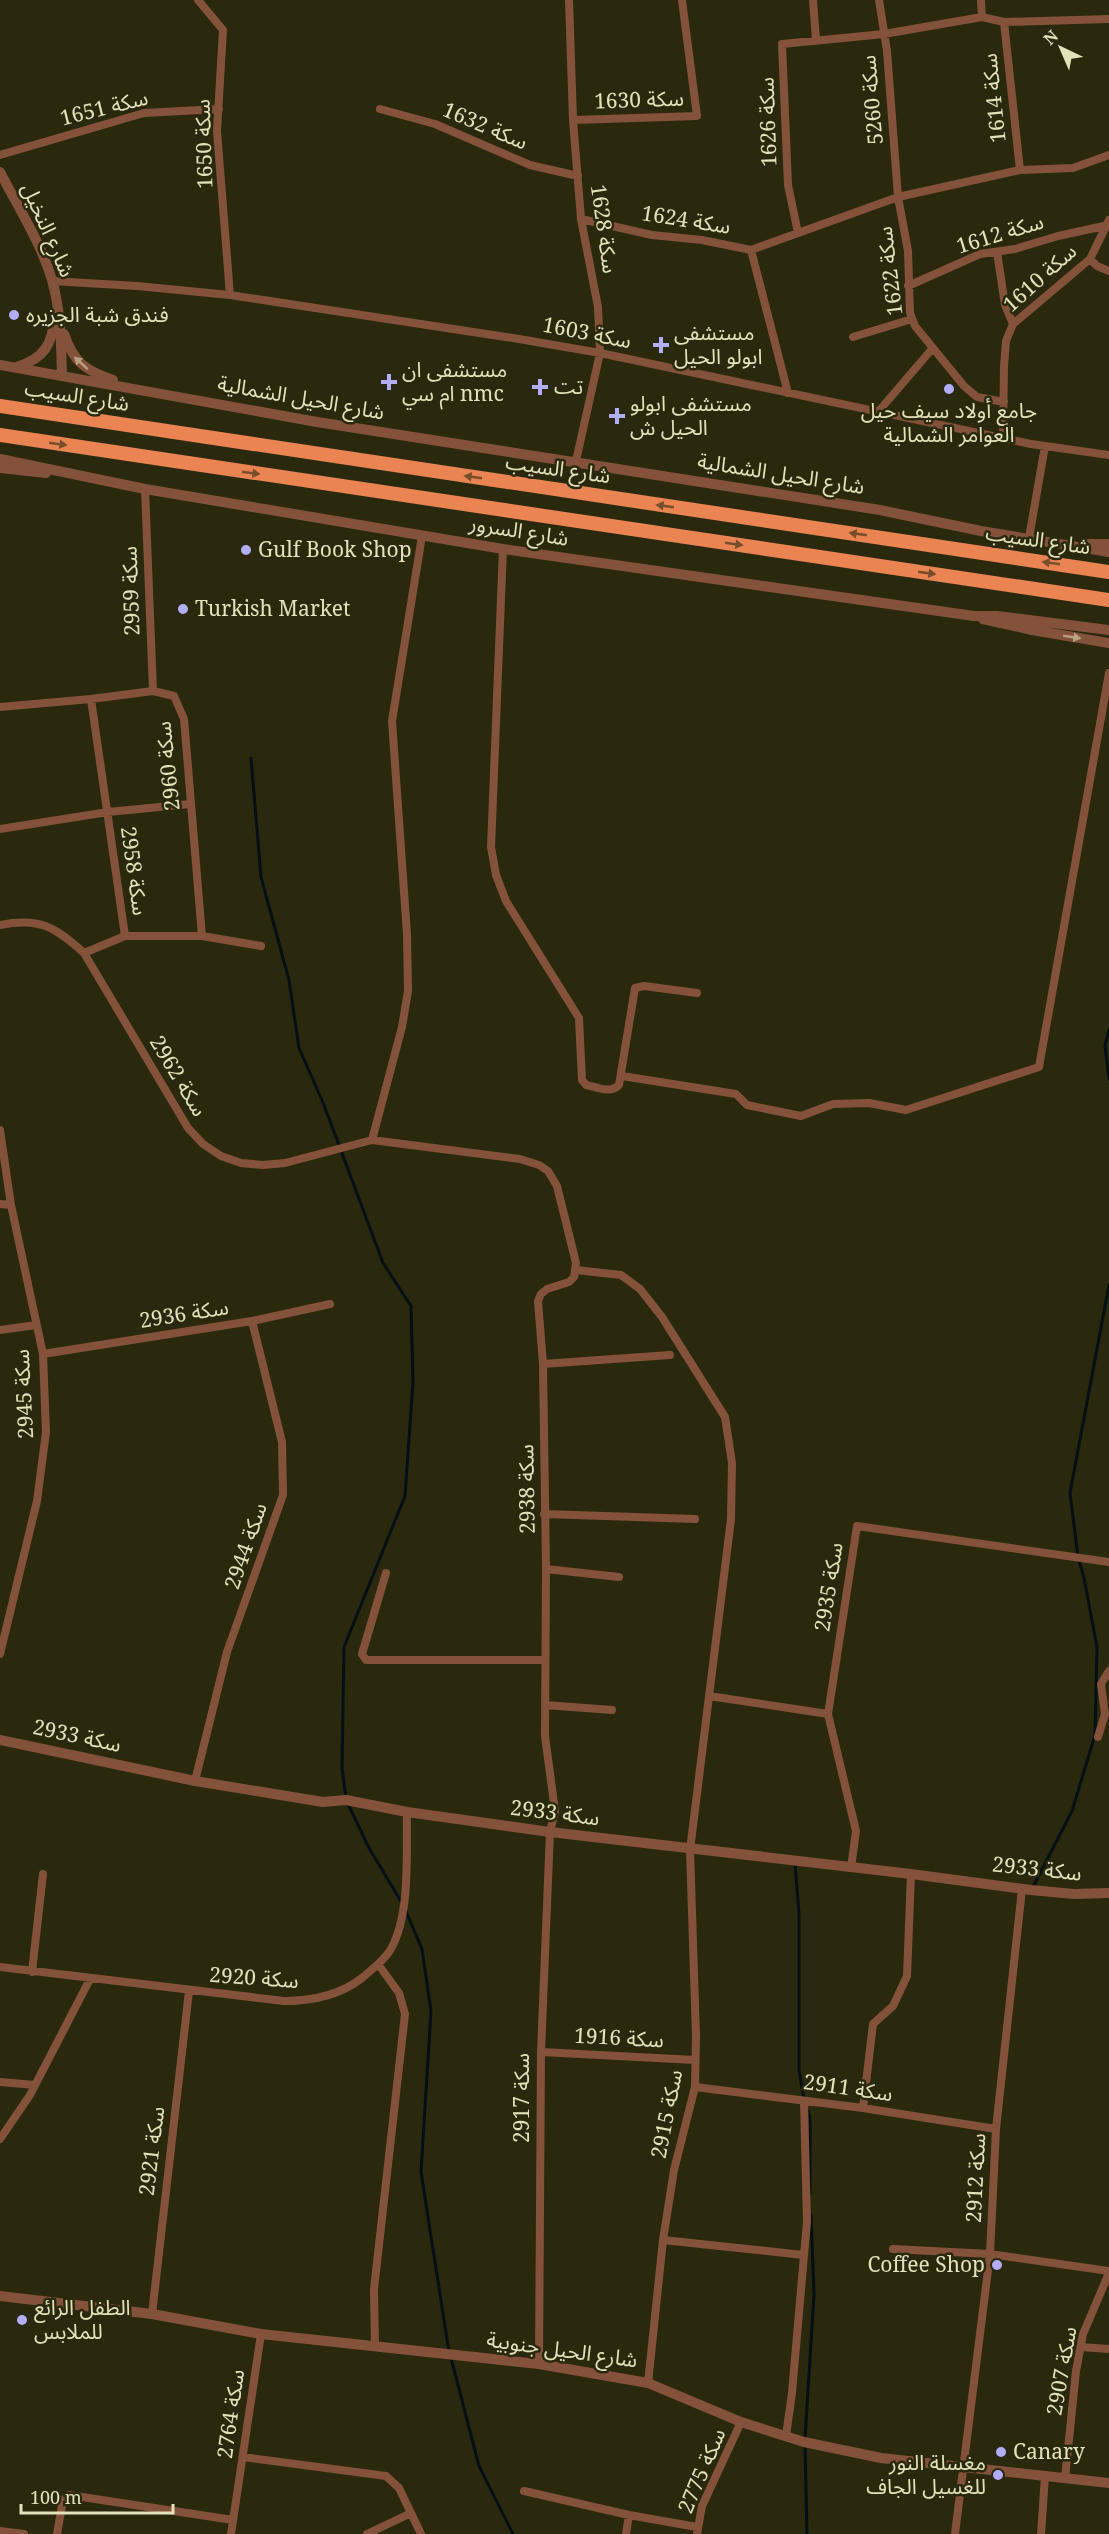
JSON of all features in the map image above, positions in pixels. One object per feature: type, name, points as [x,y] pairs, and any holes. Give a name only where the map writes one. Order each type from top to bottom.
[{"type":"highway","name":"شارع السيب","points":[[0,406],[1109,572]]},
{"type":"highway","points":[[0,435],[1109,600]]},
{"type":"street","name":"سكة 1650","points":[[198,0],[223,30],[217,131],[230,295]]},
{"type":"street","name":"سكة 1628","points":[[568,0],[573,120],[581,219],[598,307],[600,353],[576,461]]},
{"type":"street","name":"سكة 1630","points":[[573,120],[697,116],[682,0]]},
{"type":"street","points":[[813,0],[816,40]]},
{"type":"street","name":"سكة 5260","points":[[879,0],[885,34],[898,197]]},
{"type":"street","points":[[981,0],[982,17],[1004,22],[1109,19]]},
{"type":"street","name":"سكة 1626","points":[[798,232],[788,185],[782,44],[885,34],[982,17]]},
{"type":"street","name":"سكة 1614","points":[[1004,22],[1020,170]]},
{"type":"street","name":"سكة 1651","points":[[0,155],[144,113],[219,109]]},
{"type":"street","name":"سكة 1632","points":[[380,109],[435,124],[530,165],[578,176]]},
{"type":"street","name":"سكة 1614","points":[[898,197],[1020,170],[1073,168],[1109,155]]},
{"type":"street","name":"شارع النخيل","points":[[0,172],[43,257],[52,281],[60,322],[62,376]]},
{"type":"street","name":"سكة 1624","points":[[581,219],[652,234],[702,240],[751,250],[898,197]]},
{"type":"street","name":"سكة 1622","points":[[898,197],[908,251],[908,286],[912,319],[932,349],[977,397],[1004,402]]},
{"type":"street","name":"سكة 1612","points":[[908,286],[980,254],[997,252],[1107,223]]},
{"type":"street","name":"سكة 1610","points":[[1003,438],[1006,341],[1013,324],[1090,259],[1107,223]]},
{"type":"street","name":"سكة 1624","points":[[751,250],[788,393]]},
{"type":"street","points":[[997,252],[1005,305],[1013,324]]},
{"type":"street","points":[[1090,259],[1096,266],[1109,271]]},
{"type":"street","name":"سكة 1603","points":[[52,281],[230,295],[600,353],[1003,438],[1109,455]]},
{"type":"street","points":[[14,368],[31,363],[47,347],[53,333],[56,301]]},
{"type":"street","points":[[853,337],[912,319]]},
{"type":"street","points":[[60,322],[70,351],[84,367],[96,374],[153,393]]},
{"type":"street","points":[[878,412],[932,349]]},
{"type":"street","name":"شارع الحيل الشمالية","points":[[0,365],[317,422],[880,510],[1109,552]]},
{"type":"street","points":[[1029,538],[1045,446]]},
{"type":"street","name":"شارع السرور","points":[[0,459],[145,489],[503,549],[974,616],[997,616],[1109,630]]},
{"type":"street","name":"شارع السرور","points":[[0,468],[39,474],[61,472]]},
{"type":"street","name":"سكة 2959","points":[[145,489],[153,691]]},
{"type":"street","points":[[372,1140],[402,1027],[408,991],[407,934],[392,721],[422,536]]},
{"type":"street","name":"شارع الحيل الشمالية","points":[[1058,544],[1109,544]]},
{"type":"street","points":[[503,549],[491,847],[496,875],[506,901],[579,1018],[582,1080],[586,1085],[609,1090],[619,1085],[636,988],[644,986],[697,993]]},
{"type":"street","name":"شارع السرور","points":[[974,616],[996,623],[1109,643]]},
{"type":"street","points":[[622,1076],[736,1094],[747,1105],[801,1116],[833,1104],[869,1103],[906,1110],[1039,1067],[1109,673]]},
{"type":"street","name":"سكة 2960","points":[[0,707],[153,691],[174,696],[184,719],[202,936]]},
{"type":"street","name":"سكة 2958","points":[[92,699],[125,936]]},
{"type":"street","name":"سكة 2958","points":[[0,829],[108,812],[190,804]]},
{"type":"street","name":"سكة 2962","points":[[0,925],[37,922],[65,936],[84,954],[188,1128],[203,1144],[221,1156],[242,1163],[263,1165],[285,1163],[372,1140],[519,1159],[548,1171],[560,1195],[576,1270]]},
{"type":"street","points":[[84,954],[125,936],[202,936],[261,946]]},
{"type":"street","name":"سكة 2945","points":[[0,1130],[11,1205],[43,1354],[46,1432],[37,1501],[0,1654]]},
{"type":"street","points":[[0,1204],[11,1205]]},
{"type":"street","name":"سكة 2938","points":[[550,1832],[555,1811],[546,1753],[543,1364],[538,1301],[547,1289],[569,1282],[576,1270]]},
{"type":"street","name":"سكة 2915","points":[[576,1270],[621,1275],[640,1289],[662,1317],[725,1417],[732,1463],[731,1519],[690,1850],[695,2087],[674,2170],[663,2240],[648,2383]]},
{"type":"street","name":"سكة 2936","points":[[43,1354],[252,1321],[330,1304]]},
{"type":"street","name":"سكة 2944","points":[[195,1781],[227,1652],[282,1496],[282,1442],[252,1321]]},
{"type":"street","points":[[0,1330],[36,1325]]},
{"type":"street","points":[[543,1364],[670,1354]]},
{"type":"street","points":[[544,1514],[695,1519]]},
{"type":"street","name":"سكة 2935","points":[[852,1868],[855,1830],[828,1714],[857,1526],[1109,1562]]},
{"type":"street","points":[[546,1569],[619,1577]]},
{"type":"street","points":[[386,1573],[362,1654],[366,1660],[544,1660]]},
{"type":"street","points":[[1098,1737],[1105,1714],[1102,1680],[1109,1671]]},
{"type":"street","points":[[709,1696],[828,1714]]},
{"type":"street","points":[[545,1705],[612,1710]]},
{"type":"street","name":"سكة 2933","points":[[0,1740],[195,1781],[323,1802],[346,1800],[407,1812],[550,1832],[1022,1889],[1074,1894],[1109,1893]]},
{"type":"street","name":"سكة 2920","points":[[0,1968],[284,2001],[320,1999],[355,1983],[378,1964],[391,1948],[402,1918],[407,1812]]},
{"type":"street","name":"سكة 2917","points":[[539,2364],[540,2052],[550,1832]]},
{"type":"street","points":[[32,1971],[42,1874]]},
{"type":"street","points":[[863,2108],[873,2024],[893,2006],[908,1976],[911,1874]]},
{"type":"street","name":"سكة 2912","points":[[955,2534],[990,2254],[996,2128],[1022,1889]]},
{"type":"street","points":[[375,2346],[374,2289],[405,2014],[399,1993],[378,1964]]},
{"type":"street","points":[[0,2139],[14,2121],[35,2085],[90,1979]]},
{"type":"street","name":"سكة 2921","points":[[152,2314],[189,1991]]},
{"type":"street","name":"سكة 1916","points":[[540,2052],[695,2060]]},
{"type":"street","points":[[0,2082],[35,2085]]},
{"type":"street","name":"سكة 2911","points":[[695,2087],[863,2108],[996,2128]]},
{"type":"street","points":[[786,2436],[807,2222],[804,2101]]},
{"type":"street","points":[[663,2240],[804,2255]]},
{"type":"street","points":[[893,2249],[990,2254],[1109,2272]]},
{"type":"street","name":"سكة 2907","points":[[1065,2478],[1083,2334],[1109,2272]]},
{"type":"street","name":"شارع الحيل جنوبية","points":[[0,2296],[152,2314],[261,2334],[539,2364],[648,2383],[741,2422],[786,2436],[881,2458],[1109,2483]]},
{"type":"street","name":"سكة 2764","points":[[231,2534],[261,2334]]},
{"type":"street","points":[[1081,2347],[1109,2349]]},
{"type":"street","name":"سكة 2775","points":[[697,2530],[702,2506],[741,2422]]},
{"type":"street","points":[[243,2457],[386,2476],[399,2488],[421,2534]]},
{"type":"street","points":[[1041,2534],[1045,2476]]},
{"type":"street","points":[[524,2491],[697,2530]]},
{"type":"street","points":[[57,2534],[63,2500],[69,2495],[233,2520]]},
{"type":"street","points":[[367,2534],[411,2513]]},
{"type":"street","points":[[626,2534],[629,2515]]},
{"type":"street","points":[[0,2531],[24,2534]]},
{"type":"waterway","points":[[251,758],[261,877],[289,980],[299,1048],[324,1105],[383,1263],[411,1306],[413,1382],[405,1496],[344,1647],[342,1768],[346,1798]]},
{"type":"waterway","points":[[1109,1030],[1105,1045],[1109,1079]]},
{"type":"waterway","points":[[1032,1889],[1072,1811],[1095,1735],[1097,1647],[1078,1557],[1070,1493],[1109,1285]]},
{"type":"waterway","points":[[348,1804],[369,1848],[402,1903]]},
{"type":"waterway","points":[[795,1863],[799,1914],[799,2070],[804,2099]]},
{"type":"waterway","points":[[405,1909],[422,1949],[431,2011],[421,2172],[449,2352]]},
{"type":"waterway","points":[[808,2111],[810,2118],[810,2194]]},
{"type":"waterway","points":[[805,2439],[814,2294],[811,2215]]},
{"type":"waterway","points":[[451,2358],[479,2466],[513,2534]]},
{"type":"waterway","points":[[805,2446],[807,2534]]},
{"type":"place","name":"فندق شبة الجزيره","points":[[14,315]]},
{"type":"place","name":"مستشفى ابولو الحيل","points":[[661,345]]},
{"type":"place","name":"مستشفى ان ام سي nmc","points":[[389,382]]},
{"type":"place","name":"تت","points":[[540,387]]},
{"type":"place","name":"جامع أولاد سيف حيل العوامر الشمالية","points":[[949,389]]},
{"type":"place","name":"مستشفى ابولو الحيل ش","points":[[617,416]]},
{"type":"place","name":"Gulf Book Shop","points":[[246,550]]},
{"type":"place","name":"Turkish Market","points":[[183,609]]},
{"type":"place","name":"Coffee Shop","points":[[997,2265]]},
{"type":"place","name":"الطفل الرائع للملابس","points":[[22,2320]]},
{"type":"place","name":"Canary","points":[[1001,2452]]},
{"type":"place","name":"مغسلة النور للغسيل الجاف","points":[[998,2475]]}]
